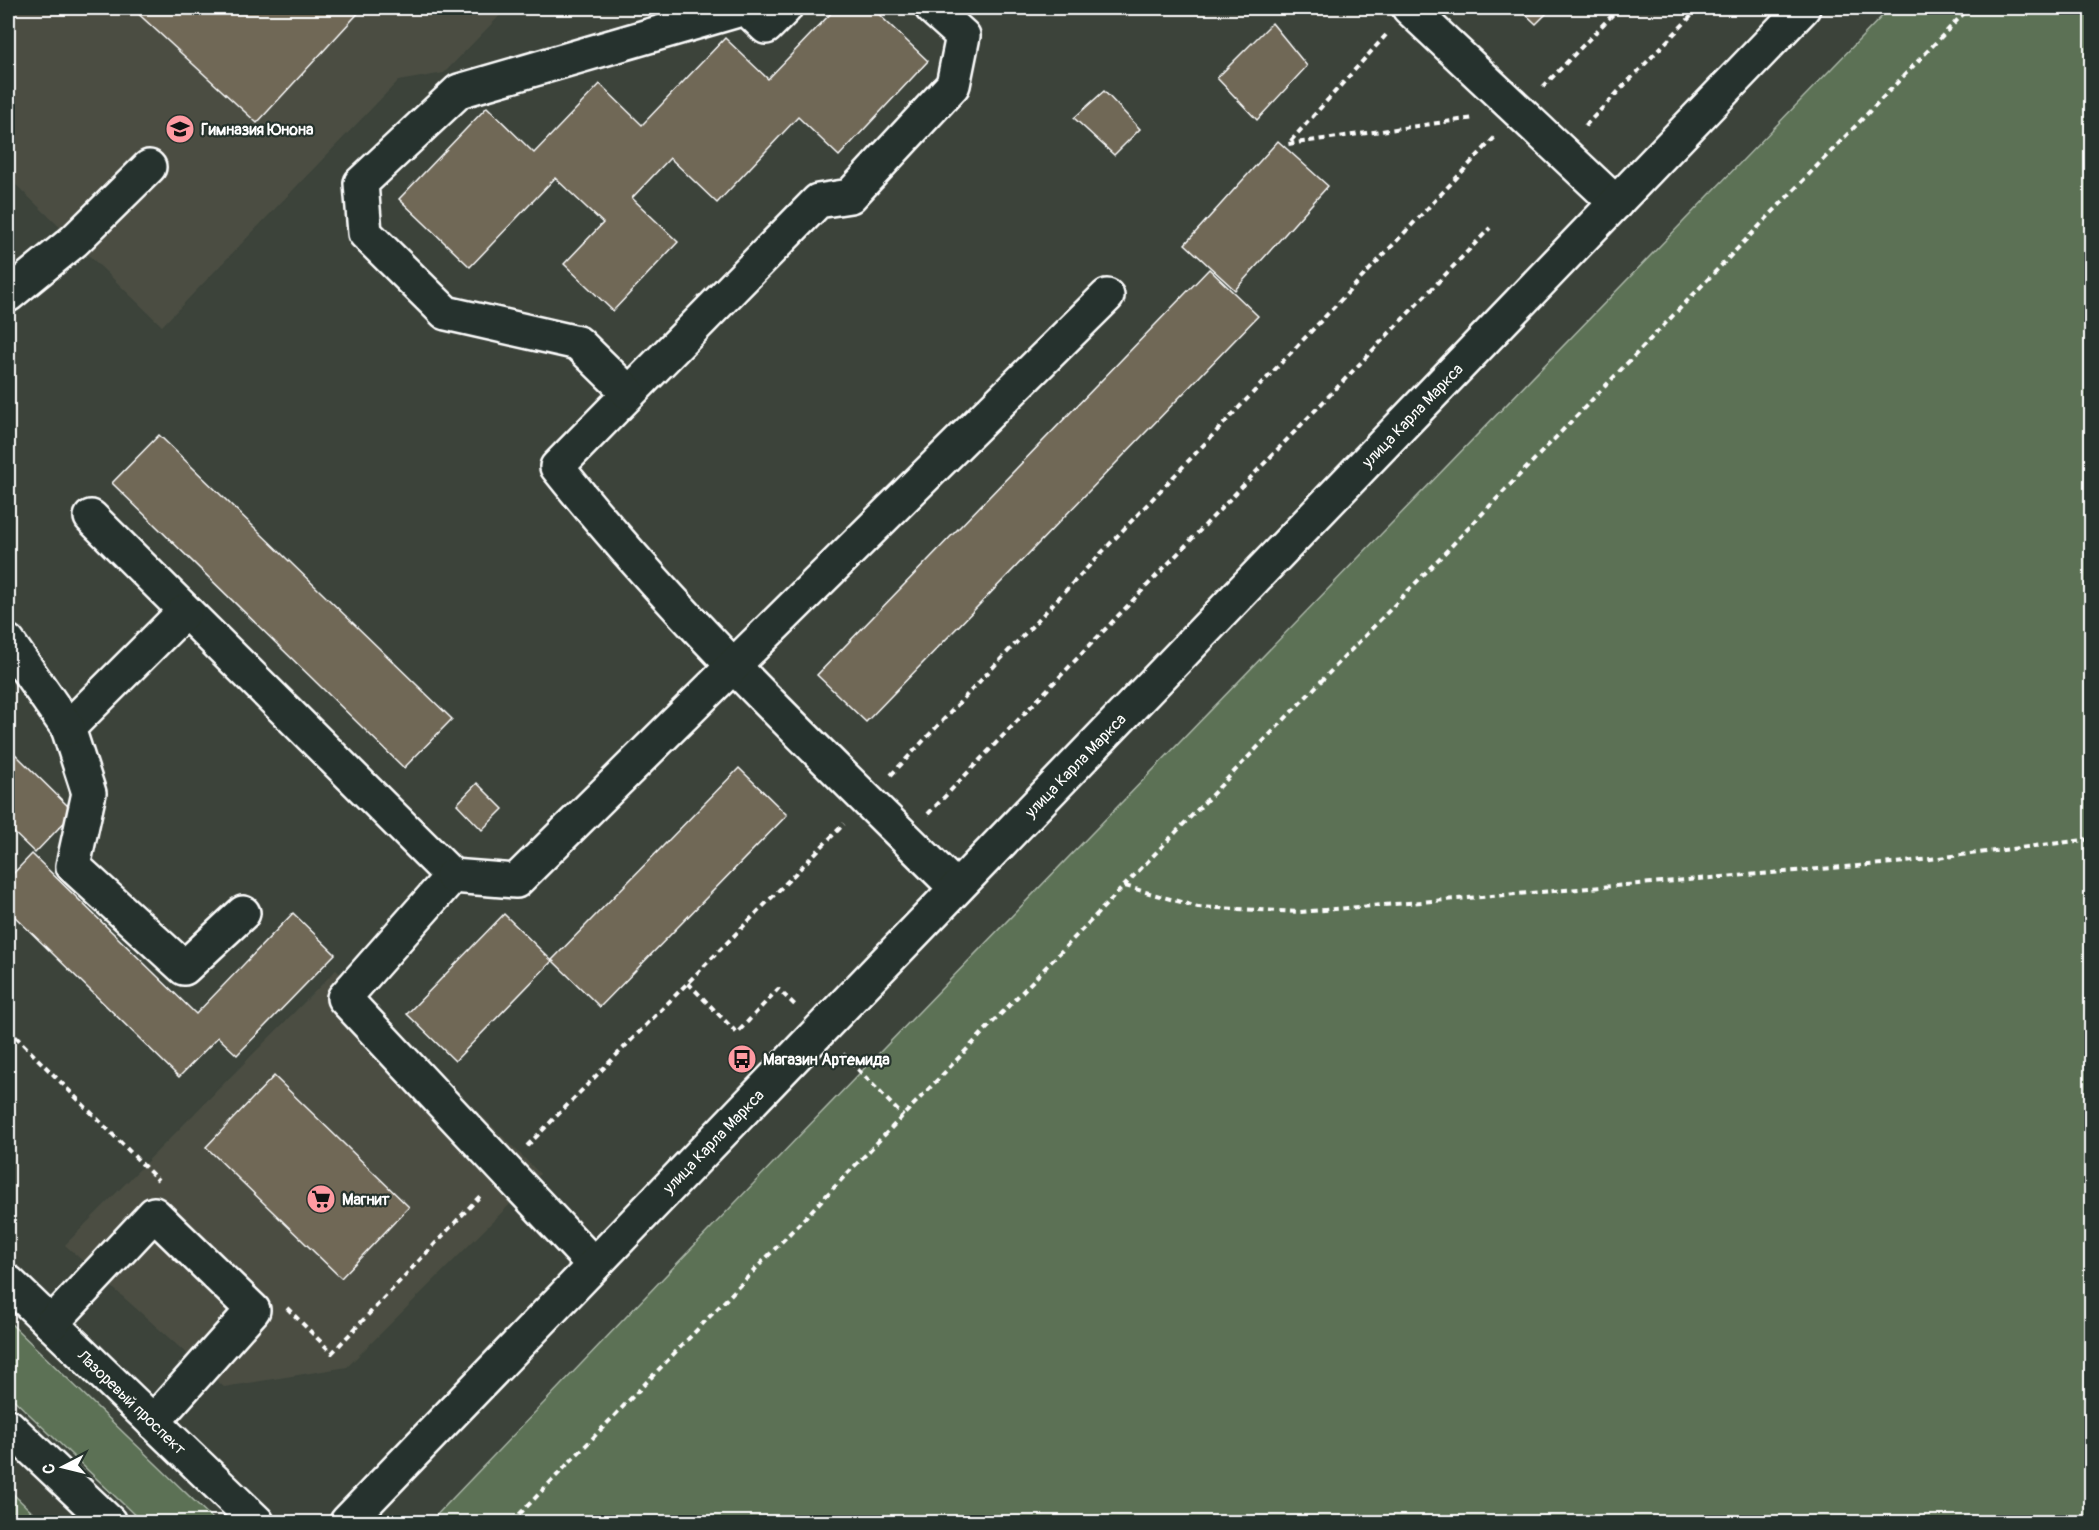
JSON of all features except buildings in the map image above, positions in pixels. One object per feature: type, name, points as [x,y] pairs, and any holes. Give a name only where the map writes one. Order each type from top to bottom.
[{"type":"street","points":[[629,393],[579,343],[446,313],[365,233],[361,183],[459,91],[745,8],[766,27],[785,8]]},
{"type":"street","points":[[932,8],[963,36],[953,85],[850,196],[818,201],[557,467],[591,509],[732,667],[956,888]]},
{"type":"street","points":[[1409,8],[1616,203]]},
{"type":"street","name":"улица Карла Маркса","points":[[347,1522],[1803,8]]},
{"type":"street","points":[[8,295],[74,241],[149,167]]},
{"type":"street","points":[[91,517],[452,876],[516,881],[1107,296]]},
{"type":"street","points":[[68,728],[185,611]]},
{"type":"street","points":[[8,642],[68,728],[89,793],[73,866],[184,968],[243,913]]},
{"type":"street","points":[[452,876],[344,998],[594,1265]]},
{"type":"street","points":[[51,1324],[154,1214],[253,1310],[153,1422]]},
{"type":"street","name":"Лазоревый проспект","points":[[8,1282],[257,1522]]},
{"type":"street","points":[[8,1426],[109,1522]]},
{"type":"path","points":[[1409,8],[1288,144],[1520,112]]},
{"type":"path","points":[[1561,151],[1699,8]]},
{"type":"path","points":[[512,1522],[1969,8]]},
{"type":"path","points":[[906,838],[1490,228]]},
{"type":"path","points":[[1125,886],[1198,908],[1299,912],[1905,862],[2091,839]]},
{"type":"shaded area","name":"Гимназия Юнона","points":[[8,8],[507,8],[444,73],[398,81],[162,326],[8,177]]},
{"type":"shaded area","points":[[336,970],[540,1174],[347,1367],[224,1387],[65,1245]]},
{"type":"green space","points":[[1890,8],[2091,8],[2091,1522],[430,1522],[798,1137]]},
{"type":"green space","points":[[8,1321],[216,1522],[142,1522],[8,1394]]},
{"type":"green space","points":[[8,1489],[42,1522],[8,1522]]},
{"type":"place","name":"Гимназия Юнона","points":[[180,129]]},
{"type":"place","name":"Магазин Артемида","points":[[742,1059]]},
{"type":"place","name":"Магнит","points":[[321,1199]]}]
